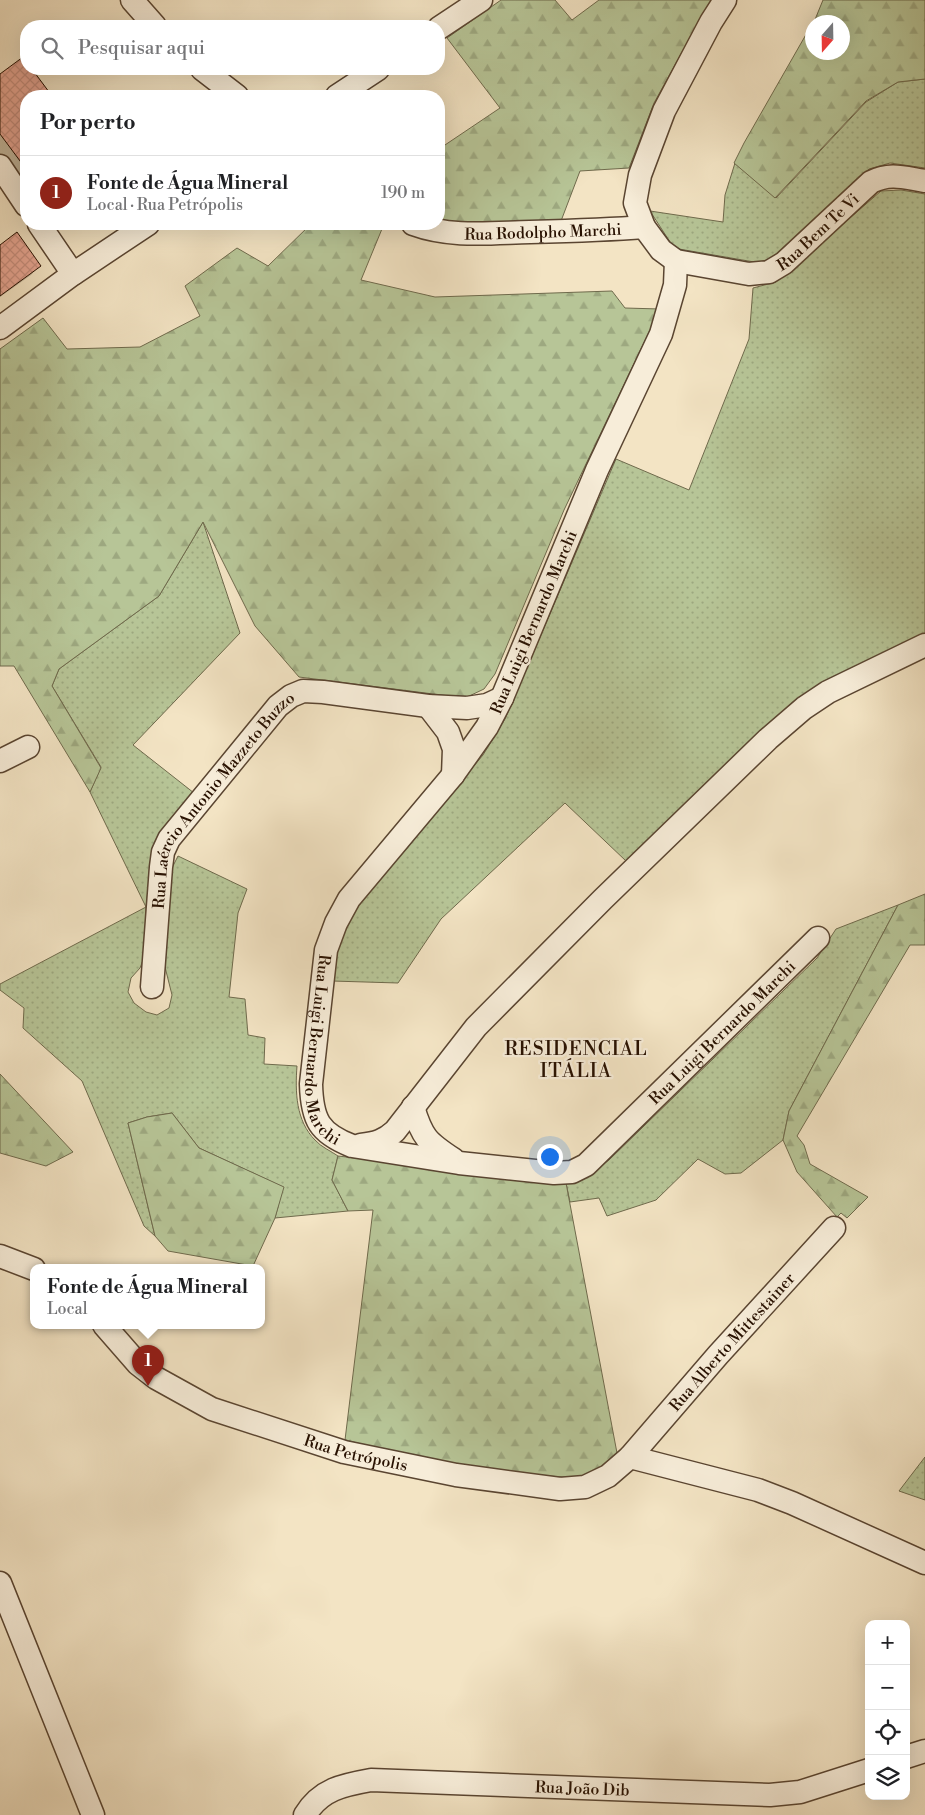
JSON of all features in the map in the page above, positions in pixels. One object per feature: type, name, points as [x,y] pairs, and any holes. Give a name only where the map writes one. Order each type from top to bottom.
[{"type":"street","points":[[132,0],[150,20]]},
{"type":"street","points":[[445,24],[481,0]]},
{"type":"street","points":[[676,262],[662,250],[644,227],[635,203],[640,175],[664,111],[711,22],[725,0]]},
{"type":"street","points":[[210,75],[229,90]]},
{"type":"street","points":[[346,90],[369,75]]},
{"type":"street","points":[[0,166],[20,196]]},
{"type":"street","name":"Rua Bem Te Vi","points":[[676,262],[749,274],[769,272],[784,264],[871,182],[891,175],[925,181]]},
{"type":"street","name":"Rua Rodolpho Marchi","points":[[429,230],[460,234],[609,230],[644,227]]},
{"type":"street","points":[[43,230],[73,274]]},
{"type":"street","points":[[0,328],[73,274],[139,230]]},
{"type":"street","name":"Rua Luigi Bernardo Marchi","points":[[676,262],[675,285],[661,334],[597,470],[502,698],[487,727],[453,776],[348,899],[336,923],[326,950],[312,1084],[312,1104],[316,1120],[336,1139],[352,1146],[460,1164],[554,1173],[572,1172],[586,1165],[818,938]]},
{"type":"street","points":[[352,1146],[378,1143],[395,1131],[476,1027],[603,899],[768,738],[804,708],[828,692],[925,645]]},
{"type":"street","name":"Rua Laércio Antonio Mazzeto Buzzo","points":[[152,987],[163,852],[169,839],[278,706],[291,696],[303,691],[428,706],[466,708],[487,705],[502,698]]},
{"type":"street","points":[[428,706],[448,732],[454,749],[453,776]]},
{"type":"street","points":[[0,761],[28,746]]},
{"type":"street","points":[[413,1107],[420,1129],[428,1141],[460,1164]]},
{"type":"street","name":"Rua Alberto Mittestainer","points":[[630,1457],[834,1228]]},
{"type":"street","points":[[0,1256],[30,1267]]},
{"type":"street","name":"Rua Petrópolis","points":[[107,1329],[138,1364],[156,1378],[212,1409],[344,1452],[456,1475],[560,1489],[585,1488],[608,1476],[630,1457]]},
{"type":"street","points":[[630,1457],[758,1490],[792,1503],[925,1563]]},
{"type":"street","points":[[0,1583],[94,1815]]},
{"type":"street","points":[[910,1756],[925,1751]]},
{"type":"street","name":"Rua João Dib","points":[[305,1815],[320,1796],[342,1785],[371,1780],[770,1795],[800,1792],[865,1771]]},
{"type":"green space","points":[[501,0],[555,0],[572,20],[599,0],[715,0],[692,34],[654,103],[629,168],[580,171],[561,221],[445,222],[445,145],[500,108],[447,38]]},
{"type":"green space","points":[[823,0],[925,0],[925,79],[898,82],[866,101],[775,198],[734,163],[805,36],[805,60],[850,60],[850,15],[817,15]]},
{"type":"green space","points":[[925,79],[925,168],[890,163],[869,169],[770,261],[760,263],[679,249],[672,245],[650,211],[723,222],[725,195],[735,163],[776,198],[866,102],[898,82]]},
{"type":"green space","points":[[901,190],[925,194],[925,636],[819,684],[789,708],[626,861],[565,803],[441,919],[398,983],[332,981],[334,951],[347,918],[483,755],[505,719],[616,459],[689,490],[749,339],[753,288],[776,282],[881,191]]},
{"type":"green space","points":[[305,230],[382,230],[361,280],[435,297],[612,291],[625,308],[660,309],[564,510],[495,674],[484,689],[465,698],[299,677],[255,626],[203,522],[159,596],[59,669],[52,686],[101,768],[90,792],[14,666],[0,666],[0,349],[43,318],[67,349],[140,347],[200,316],[185,286],[237,248],[268,266]]},
{"type":"green space","points":[[203,522],[240,633],[133,745],[194,793],[152,854],[146,907],[90,792],[101,767],[52,686],[59,669],[159,596]]},
{"type":"green space","points":[[178,856],[247,889],[238,913],[229,997],[245,999],[248,1035],[265,1038],[264,1064],[297,1066],[296,1086],[300,1115],[315,1140],[338,1156],[332,1180],[348,1211],[275,1218],[283,1187],[199,1148],[172,1113],[147,1117],[128,1123],[155,1236],[144,1226],[82,1081],[23,1028],[24,1008],[0,990],[0,984],[146,907],[145,955],[140,968],[131,978],[128,992],[134,1003],[146,1012],[157,1015],[169,1008],[172,995],[164,963],[169,874]]},
{"type":"green space","points":[[925,894],[925,945],[910,945],[797,1136],[804,1145],[810,1164],[868,1197],[847,1218],[841,1213],[837,1217],[797,1172],[783,1140],[789,1111],[898,905]]},
{"type":"green space","points":[[898,905],[789,1111],[783,1140],[741,1173],[725,1174],[698,1159],[656,1200],[607,1216],[599,1198],[570,1202],[566,1183],[584,1178],[609,1160],[817,958],[836,929]]},
{"type":"green space","points":[[0,1074],[73,1152],[46,1166],[0,1153]]},
{"type":"green space","points":[[172,1113],[199,1148],[284,1187],[275,1218],[254,1264],[242,1264],[168,1251],[155,1236],[128,1123],[147,1117]]},
{"type":"green space","points":[[338,1156],[566,1183],[617,1453],[604,1468],[585,1478],[469,1470],[345,1440],[373,1210],[348,1211],[332,1180]]},
{"type":"green space","points":[[925,1457],[925,1500],[899,1491]]},
{"type":"building","points":[[20,59],[20,75],[36,75],[48,90],[20,90],[20,161],[0,134],[0,74]]},
{"type":"building","points":[[17,232],[41,266],[0,296],[0,245]]},
{"type":"place","name":"Fonte de Água Mineral","points":[[148,1386]]},
{"type":"district","name":"RESIDENCIAL ITÁLIA","points":[[576,1059]]}]
